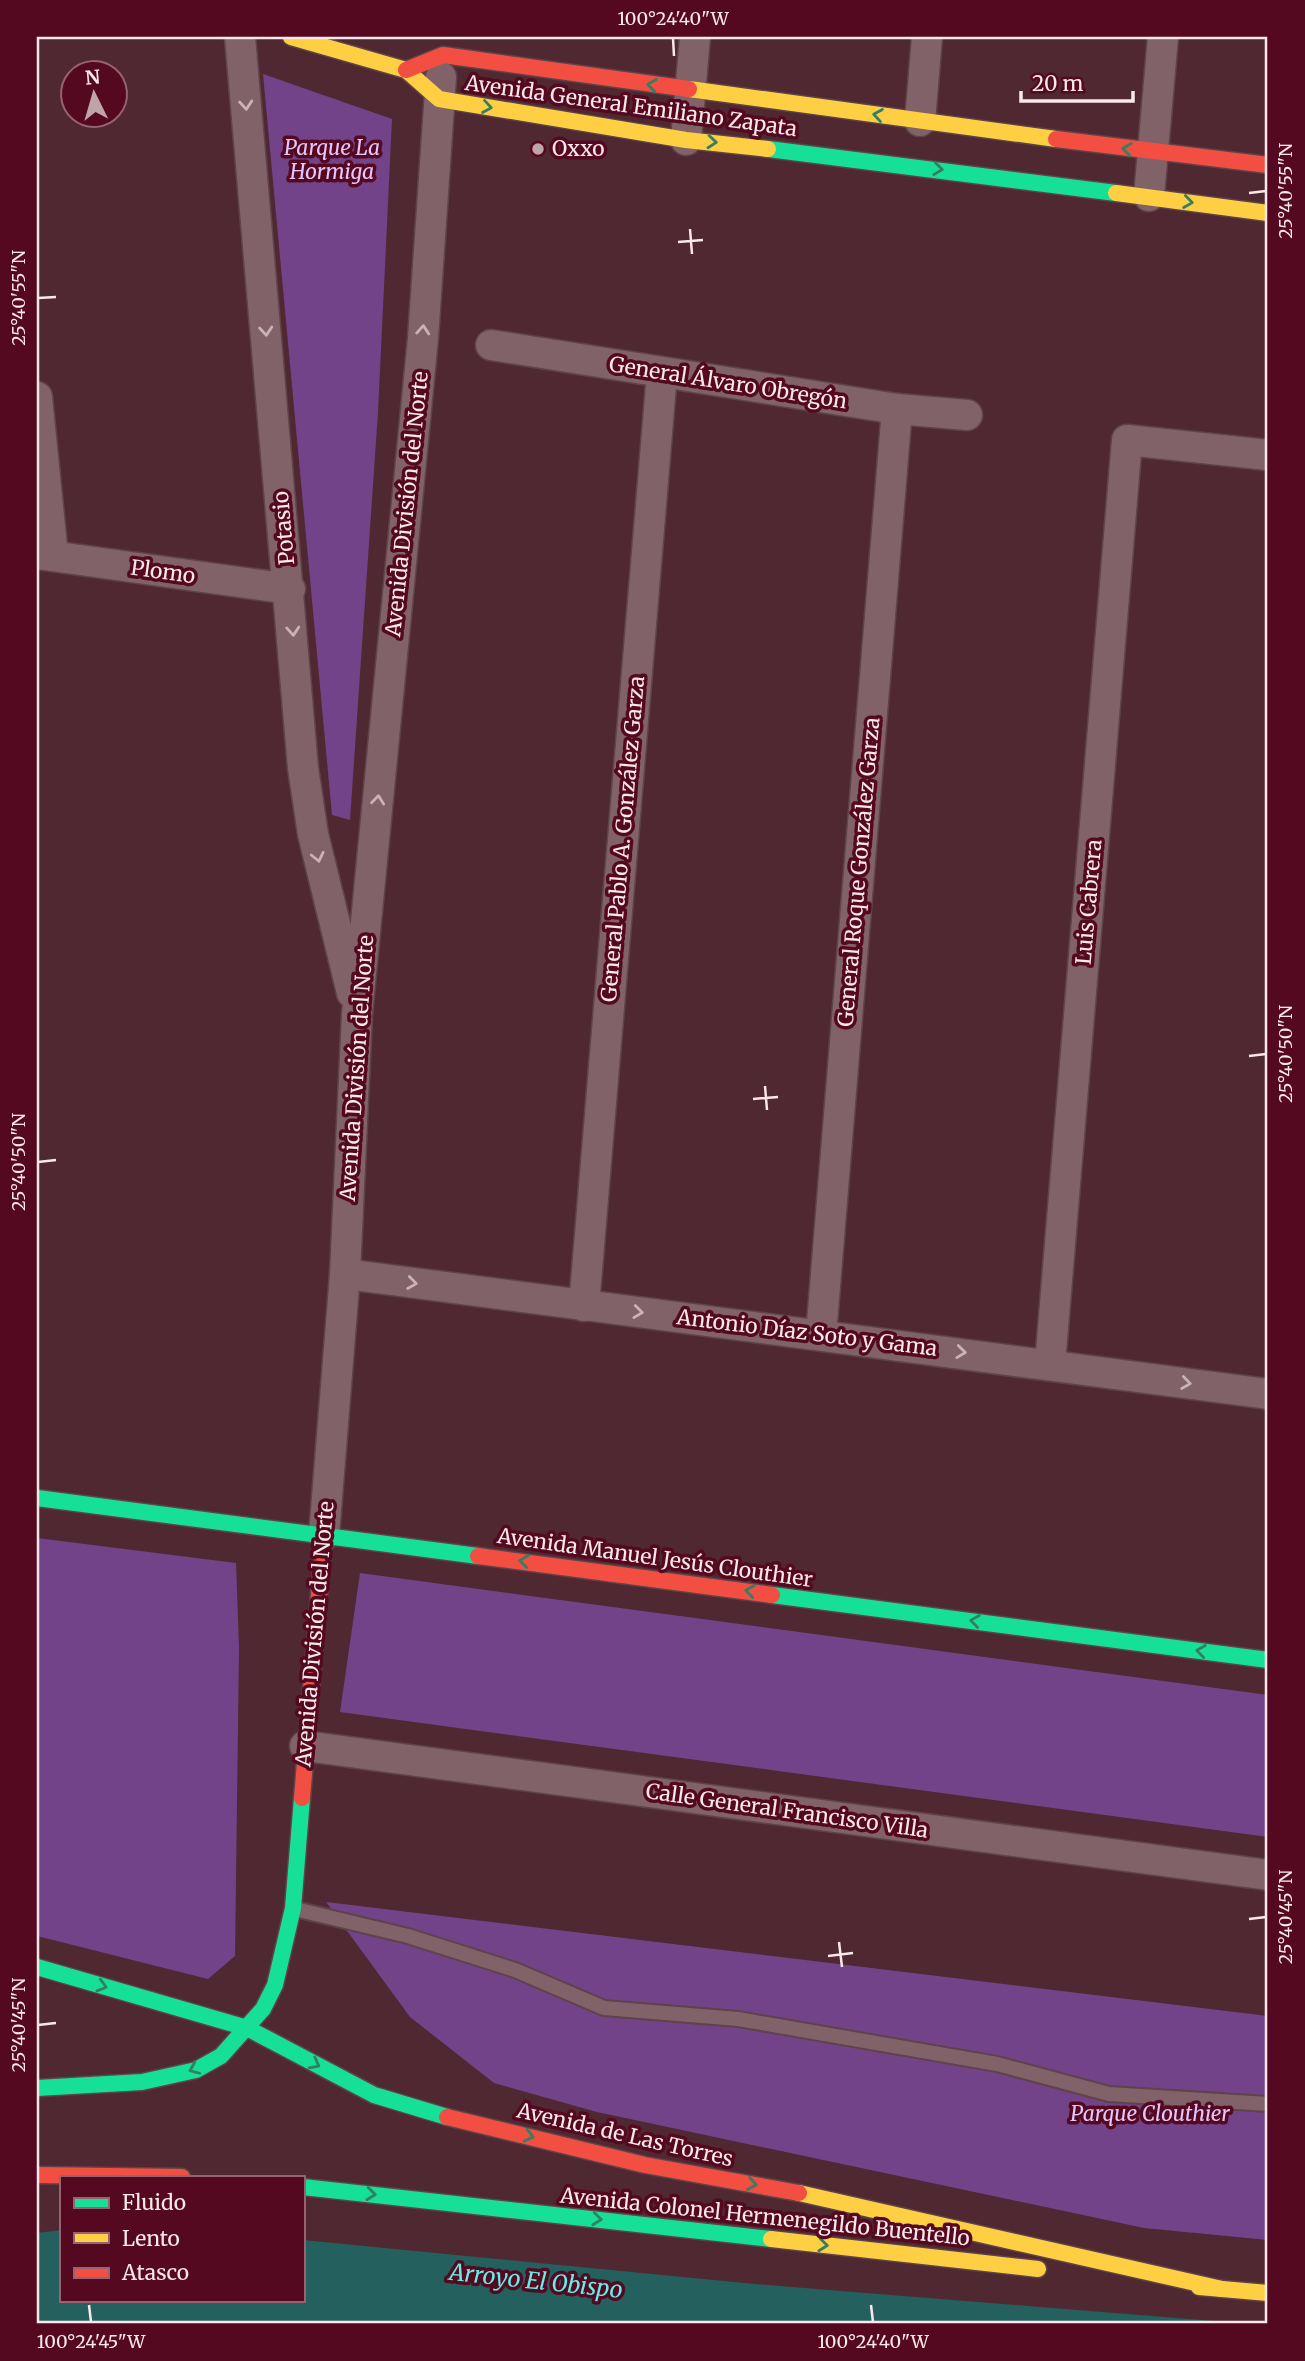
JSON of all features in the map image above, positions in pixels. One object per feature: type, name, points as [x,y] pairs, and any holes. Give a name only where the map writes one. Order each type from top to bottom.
[{"type":"street","name":"Potasio","points":[[240,37],[290,589],[299,725],[313,834],[357,1014]]},
{"type":"street","points":[[291,37],[406,70]]},
{"type":"street","points":[[686,139],[695,37]]},
{"type":"street","points":[[920,121],[927,37]]},
{"type":"street","points":[[1149,196],[1163,37]]},
{"type":"street","name":"Avenida General Emiliano Zapata","points":[[1268,165],[690,90],[444,46],[406,70],[439,99],[686,139],[1268,213]]},
{"type":"street","name":"Avenida División del Norte","points":[[37,2088],[172,2077],[220,2056],[262,2009],[275,1984],[293,1908],[345,1274],[357,1014],[423,338],[444,46]]},
{"type":"street","name":"General Álvaro Obregón","points":[[491,345],[897,409],[967,415]]},
{"type":"street","name":"General Pablo A. González Garza","points":[[584,1306],[662,373]]},
{"type":"street","points":[[37,397],[45,555]]},
{"type":"street","name":"General Roque González Garza","points":[[821,1335],[897,409]]},
{"type":"street","name":"Luis Cabrera","points":[[1050,1364],[1127,440],[1268,455]]},
{"type":"street","name":"Plomo","points":[[45,555],[290,589]]},
{"type":"street","name":"Antonio Díaz Soto y Gama","points":[[345,1274],[1268,1394]]},
{"type":"street","name":"Avenida Manuel Jesús Clouthier","points":[[37,1498],[1268,1660]]},
{"type":"street","name":"Calle General Francisco Villa","points":[[305,1746],[1268,1875]]},
{"type":"street","name":"Avenida de Las Torres","points":[[37,1967],[247,2028],[374,2095],[419,2110],[645,2165],[800,2193],[1222,2289]]},
{"type":"street","points":[[37,2175],[110,2176]]},
{"type":"street","name":"Avenida Colonel Hermenegildo Buentello","points":[[304,2187],[1222,2289]]},
{"type":"street","points":[[1222,2289],[1268,2293]]},
{"type":"lane","points":[[293,1908],[408,1936],[515,1970],[604,2008],[752,2021],[997,2064],[1109,2094],[1268,2104]]},
{"type":"green space","name":"Parque La Hormiga","points":[[263,74],[392,119],[378,412],[350,820],[332,815]]},
{"type":"green space","points":[[37,1538],[236,1563],[239,1648],[235,1956],[208,1979],[37,1936]]},
{"type":"green space","points":[[360,1573],[1268,1695],[1268,1837],[340,1712]]},
{"type":"green space","name":"Parque Clouthier","points":[[326,1902],[1268,2016],[1268,2240],[1144,2228],[597,2112],[494,2083],[410,2017]]},
{"type":"water","name":"Arroyo El Obispo","points":[[60,2230],[60,2302],[304,2302],[304,2240],[755,2284],[1251,2324],[37,2324],[37,2233]]},
{"type":"traffic: fast","points":[[768,149],[1116,193]]},
{"type":"traffic: fast","points":[[37,1498],[478,1556]]},
{"type":"traffic: fast","points":[[772,1595],[1268,1660]]},
{"type":"traffic: fast","points":[[37,2088],[142,2082],[196,2070],[221,2056],[263,2009],[275,1985],[293,1908],[302,1798]]},
{"type":"traffic: fast","points":[[37,1967],[247,2028],[374,2095],[447,2117]]},
{"type":"traffic: fast","points":[[304,2187],[771,2239]]},
{"type":"traffic: slow","points":[[291,37],[406,70],[439,99],[686,140],[768,149]]},
{"type":"traffic: slow","points":[[689,89],[1056,139]]},
{"type":"traffic: slow","points":[[1116,193],[1268,213]]},
{"type":"traffic: slow","points":[[799,2193],[1222,2289]]},
{"type":"traffic: slow","points":[[771,2239],[1038,2269]]},
{"type":"traffic: slow","points":[[1199,2287],[1268,2293]]},
{"type":"traffic: jam","points":[[406,70],[443,55],[689,89]]},
{"type":"traffic: jam","points":[[1056,139],[1268,165]]},
{"type":"traffic: jam","points":[[302,1798],[324,1535]]},
{"type":"traffic: jam","points":[[478,1556],[772,1595]]},
{"type":"traffic: jam","points":[[447,2117],[645,2165],[799,2193]]},
{"type":"traffic: jam","points":[[37,2175],[110,2176]]},
{"type":"place","name":"Oxxo","points":[[538,149]]}]
